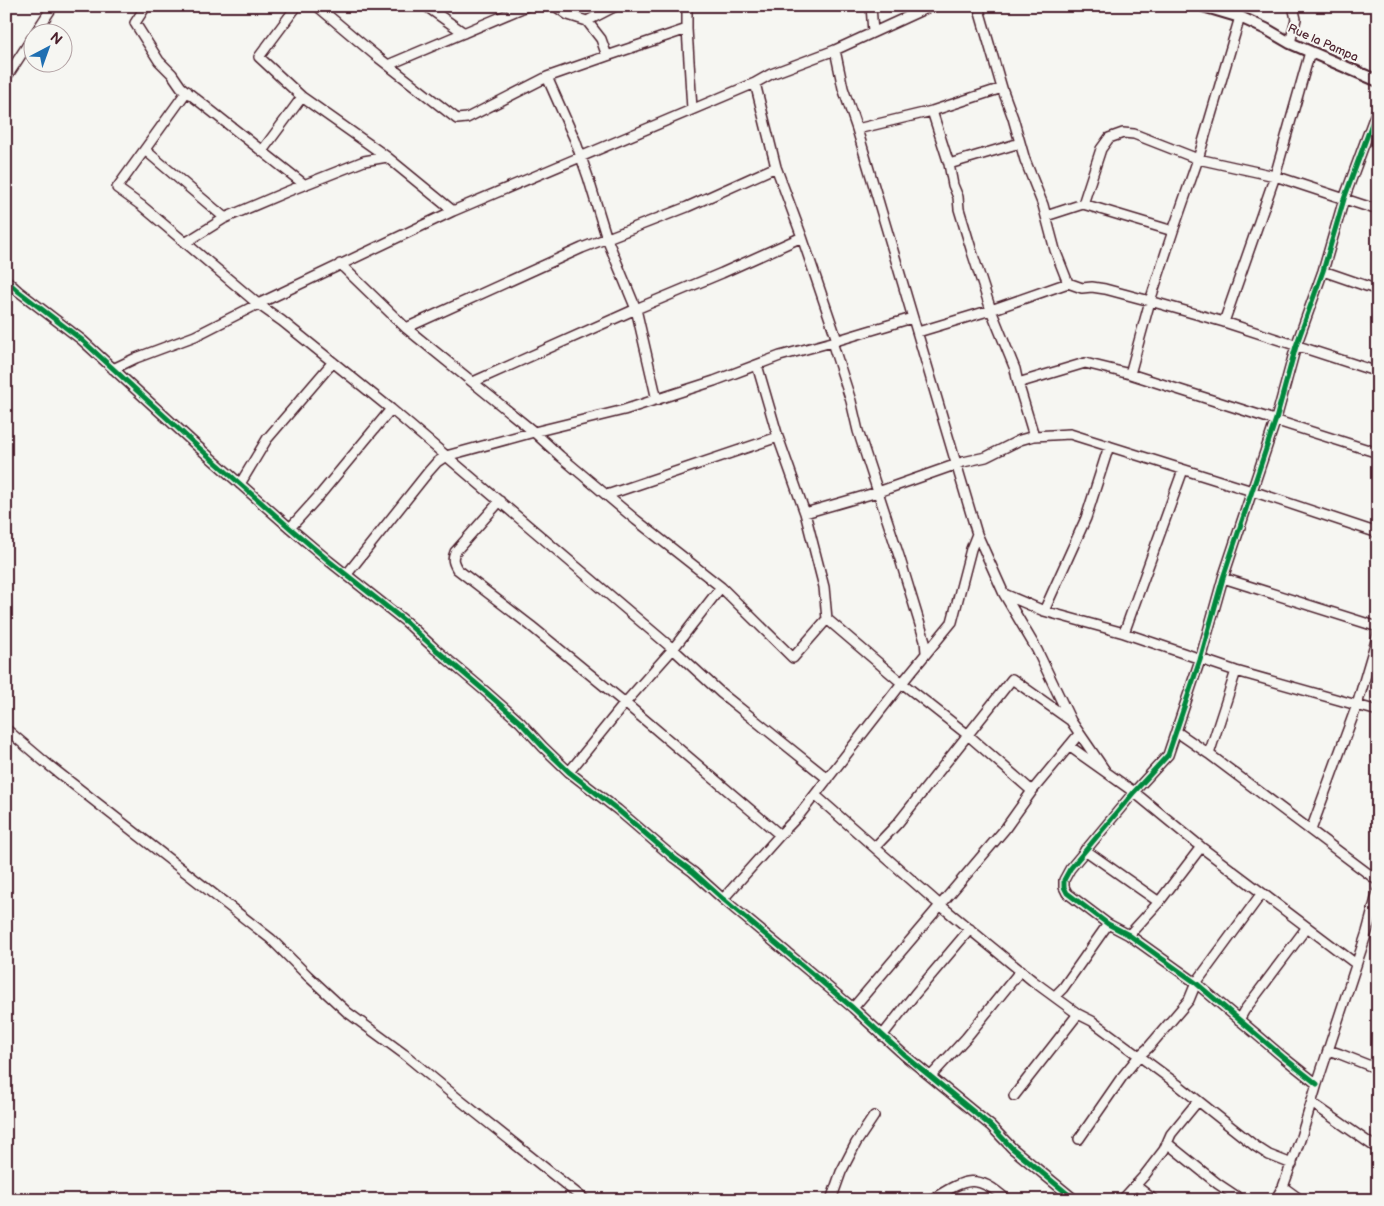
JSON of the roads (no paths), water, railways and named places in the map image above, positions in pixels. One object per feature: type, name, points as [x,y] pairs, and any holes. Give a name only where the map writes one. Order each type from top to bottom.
[{"type":"street","points":[[43,22],[53,6]]},
{"type":"street","points":[[146,6],[134,23],[159,60],[181,87],[305,185]]},
{"type":"street","points":[[297,6],[259,57],[302,96],[387,157],[453,211]]},
{"type":"street","points":[[317,6],[375,56],[457,119],[467,118],[547,77],[687,29]]},
{"type":"street","points":[[426,6],[464,34]]},
{"type":"street","points":[[388,65],[527,6]]},
{"type":"street","points":[[555,6],[568,15],[587,21],[601,39],[606,56]]},
{"type":"street","points":[[587,21],[616,6]]},
{"type":"street","points":[[687,6],[692,109]]},
{"type":"street","points":[[871,6],[873,32]]},
{"type":"street","points":[[113,369],[136,358],[195,336],[340,264],[453,211],[755,83],[771,74],[835,50],[931,6]]},
{"type":"street","points":[[978,6],[1025,160],[1068,283]]},
{"type":"street","name":"Rue la Pampa","points":[[1203,6],[1240,17],[1290,43],[1378,81]]},
{"type":"street","points":[[1290,43],[1296,18],[1293,6]]},
{"type":"street","points":[[1130,374],[1150,301],[1198,159],[1240,17]]},
{"type":"street","points":[[835,50],[843,88],[857,129],[912,318],[918,332],[977,534],[1004,594],[1037,650],[1071,720],[1106,772]]},
{"type":"street","points":[[1224,322],[1275,176],[1310,52]]},
{"type":"street","points":[[6,78],[22,53]]},
{"type":"street","points":[[547,77],[575,140],[607,239],[636,308],[657,400]]},
{"type":"street","points":[[755,83],[776,168],[802,237],[834,341],[858,431],[925,640],[926,652]]},
{"type":"street","points":[[857,129],[932,111],[1002,88]]},
{"type":"street","points":[[187,91],[117,188],[142,206],[258,304],[391,409],[673,649],[720,693],[828,779]]},
{"type":"street","points":[[262,151],[302,96]]},
{"type":"street","points":[[1317,1084],[1196,983],[1129,935],[1108,924],[1067,893],[1064,887],[1064,880],[1134,792],[1168,755],[1200,660],[1223,578],[1276,419],[1296,346],[1323,272],[1344,199],[1378,107]]},
{"type":"street","points":[[932,111],[949,164],[972,252],[991,310],[1015,369],[1034,436]]},
{"type":"street","points":[[1083,204],[1101,149],[1109,138],[1123,133],[1134,134],[1198,159],[1275,176],[1378,210]]},
{"type":"street","points":[[949,164],[1020,143]]},
{"type":"street","points":[[145,150],[225,218]]},
{"type":"street","points":[[185,243],[225,218],[364,161],[387,157]]},
{"type":"street","points":[[406,328],[582,248],[687,207],[776,168]]},
{"type":"street","points":[[1046,216],[1083,204],[1173,231]]},
{"type":"street","points":[[473,382],[636,308],[722,273],[802,237]]},
{"type":"street","points":[[340,264],[406,328],[534,432],[649,530],[721,587],[793,658],[826,619],[824,587],[805,513],[778,438],[757,365]]},
{"type":"street","points":[[1323,272],[1378,290]]},
{"type":"street","points":[[6,280],[82,340],[240,484],[328,561],[406,622],[520,722],[543,748],[569,772],[693,872],[853,1008],[882,1036],[991,1126],[1012,1148],[1075,1200]]},
{"type":"street","points":[[918,332],[991,310],[1068,283],[1082,288],[1105,289],[1224,322],[1378,372]]},
{"type":"street","points":[[347,574],[429,471],[446,456],[624,410],[714,381],[780,356],[912,318]]},
{"type":"street","points":[[240,484],[267,440],[333,362]]},
{"type":"street","points":[[1018,383],[1085,363],[1130,374],[1378,453]]},
{"type":"street","points":[[290,528],[391,409]]},
{"type":"street","points":[[805,513],[878,492],[963,462],[986,457],[1020,440],[1034,436],[1070,434],[1378,533]]},
{"type":"street","points":[[607,495],[778,438]]},
{"type":"street","points":[[1044,611],[1086,518],[1109,446]]},
{"type":"street","points":[[1124,633],[1183,470]]},
{"type":"street","points":[[500,501],[455,552],[453,562],[457,569],[531,626],[624,702],[780,835]]},
{"type":"street","points":[[723,899],[800,814],[926,652],[952,622],[971,549],[977,534]]},
{"type":"street","points":[[1223,578],[1378,627]]},
{"type":"street","points":[[569,772],[624,702],[673,649],[721,587]]},
{"type":"street","points":[[1004,594],[1044,611],[1124,633],[1200,660],[1378,711]]},
{"type":"street","points":[[826,619],[1032,790]]},
{"type":"street","points":[[1311,830],[1357,705],[1378,634]]},
{"type":"street","points":[[1209,754],[1236,671]]},
{"type":"street","points":[[875,847],[898,823],[1012,679],[1071,720]]},
{"type":"street","points":[[6,729],[46,763],[271,938],[347,1012],[404,1054],[585,1200]]},
{"type":"street","points":[[1176,732],[1209,754],[1378,881]]},
{"type":"street","points":[[853,1008],[1005,829],[1032,790],[1079,734]]},
{"type":"street","points":[[1069,746],[1134,792],[1201,847],[1356,964]]},
{"type":"street","points":[[815,795],[940,905],[1021,970],[1078,1014],[1092,1021],[1177,1084],[1255,1146],[1270,1155],[1292,1164]]},
{"type":"street","points":[[1129,935],[1158,902],[1201,847]]},
{"type":"street","points":[[1086,850],[1158,902]]},
{"type":"street","points":[[1276,1200],[1292,1164],[1368,932],[1378,891]]},
{"type":"street","points":[[1079,1138],[1122,1077],[1189,1000],[1196,983],[1262,893]]},
{"type":"street","points":[[1055,996],[1063,988],[1108,924]]},
{"type":"street","points":[[1239,1020],[1307,927]]},
{"type":"street","points":[[882,1036],[970,929]]},
{"type":"street","points":[[931,1076],[966,1038],[1021,970]]},
{"type":"street","points":[[1014,1096],[1078,1014]]},
{"type":"street","points":[[1328,1050],[1378,1069]]},
{"type":"street","points":[[1122,1200],[1164,1150],[1171,1134],[1198,1101]]},
{"type":"street","points":[[1312,1103],[1378,1149]]},
{"type":"street","points":[[831,1200],[856,1143],[874,1116]]},
{"type":"street","points":[[1167,1143],[1218,1184],[1242,1200]]},
{"type":"street","points":[[931,1200],[963,1183],[978,1181],[989,1186],[1006,1200]]},
{"type":"street","points":[[1135,1185],[1154,1200]]},
{"type":"street","points":[[1283,1187],[1301,1200]]}]
